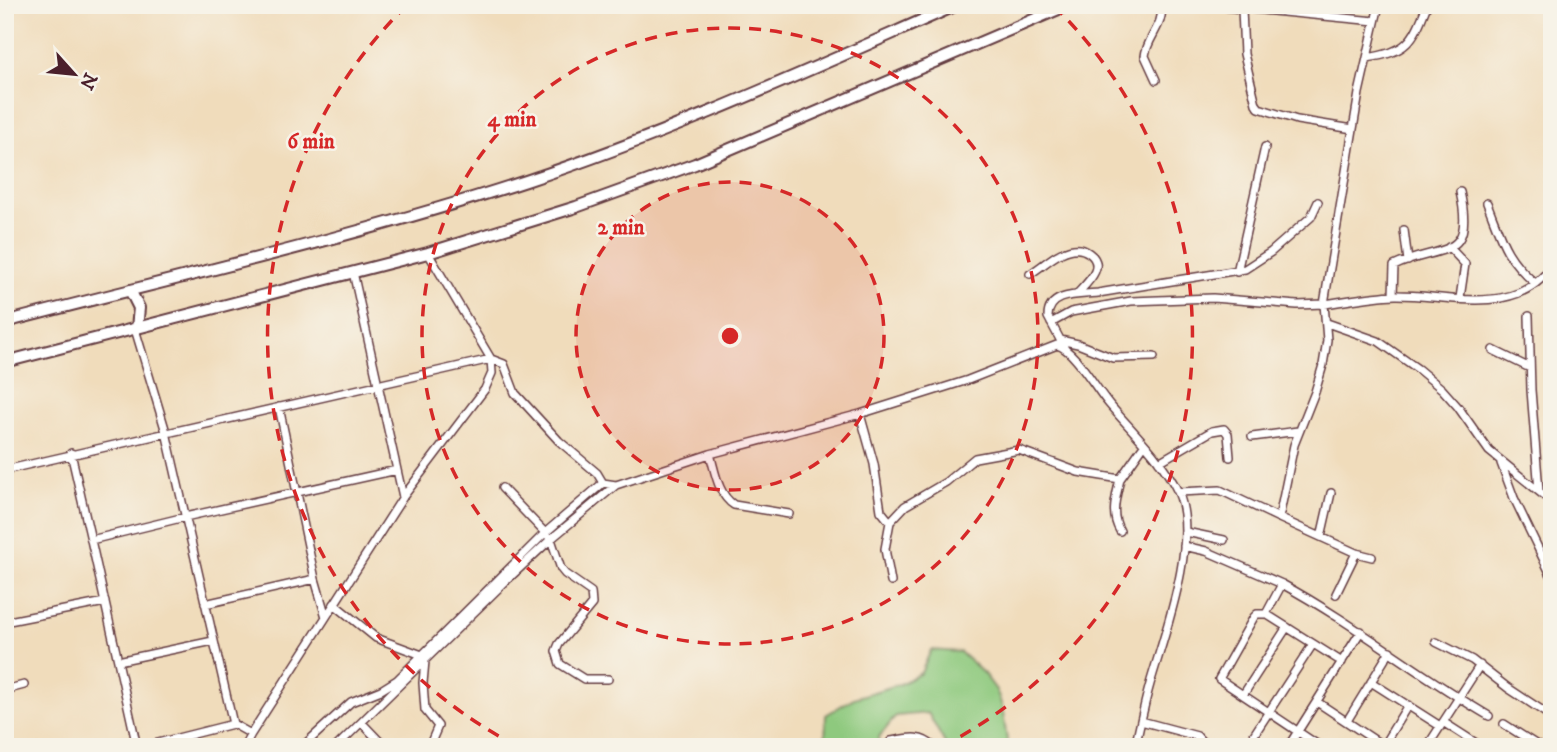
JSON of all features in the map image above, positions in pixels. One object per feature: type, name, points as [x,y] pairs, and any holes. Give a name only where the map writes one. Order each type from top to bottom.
[{"type":"highway","points":[[5,322],[326,239],[524,181],[680,125],[957,5]]},
{"type":"highway","points":[[5,362],[428,253],[576,207],[695,164],[1068,5]]},
{"type":"highway","points":[[130,290],[139,308],[136,328]]},
{"type":"street","points":[[1156,80],[1145,56],[1163,14],[1161,5]]},
{"type":"street","points":[[1208,5],[1375,21]]},
{"type":"street","points":[[1279,518],[1298,431],[1312,403],[1323,365],[1327,340],[1324,304],[1353,130],[1379,5]]},
{"type":"street","points":[[1367,58],[1391,54],[1405,46],[1417,32],[1427,5]]},
{"type":"street","points":[[1241,7],[1244,54],[1259,108],[1297,120],[1353,130]]},
{"type":"street","points":[[1237,272],[1265,147]]},
{"type":"street","points":[[1393,295],[1394,266],[1436,254],[1457,242],[1464,230],[1460,192]]},
{"type":"street","points":[[1135,747],[1180,576],[1186,532],[1179,492],[1159,462],[1062,343],[1048,317],[1051,305],[1058,299],[1077,294],[1237,272],[1250,267],[1311,218],[1318,202]]},
{"type":"street","points":[[1487,203],[1510,258],[1517,269],[1535,283]]},
{"type":"street","points":[[1404,230],[1408,261]]},
{"type":"street","points":[[1449,247],[1465,264],[1460,298]]},
{"type":"street","points":[[1030,274],[1062,253],[1077,248],[1085,250],[1092,254],[1096,261],[1096,270],[1077,294]]},
{"type":"street","points":[[244,747],[404,497],[485,389],[492,373],[491,359],[428,253]]},
{"type":"street","points":[[1051,323],[1071,312],[1132,301],[1213,298],[1297,305],[1393,295],[1501,300],[1525,290],[1552,265]]},
{"type":"street","points":[[353,272],[404,497]]},
{"type":"street","points":[[1529,316],[1539,491]]},
{"type":"street","points":[[1326,323],[1378,341],[1418,369],[1443,389],[1501,463],[1552,502]]},
{"type":"street","points":[[136,328],[166,432],[233,724]]},
{"type":"street","points":[[548,536],[616,485],[710,454],[860,414],[968,380],[1062,343],[1078,344],[1113,358],[1154,357]]},
{"type":"street","points":[[1493,350],[1530,368]]},
{"type":"street","points":[[5,470],[491,359],[504,364],[515,393],[559,441],[597,474],[603,483],[616,485]]},
{"type":"street","points":[[279,407],[315,579],[326,617]]},
{"type":"street","points":[[860,414],[874,464],[881,511],[890,522]]},
{"type":"street","points":[[1159,462],[1212,431],[1224,429],[1228,434],[1230,457]]},
{"type":"street","points":[[1252,438],[1298,431]]},
{"type":"street","points":[[1120,531],[1113,513],[1120,479],[1144,445]]},
{"type":"street","points":[[891,582],[885,549],[890,522],[905,506],[946,482],[975,458],[1019,450],[1078,472],[1120,479]]},
{"type":"street","points":[[71,453],[139,747],[233,724],[251,734]]},
{"type":"street","points":[[710,454],[726,500],[734,505],[789,514]]},
{"type":"street","points":[[1501,463],[1514,498],[1552,577]]},
{"type":"street","points":[[91,540],[397,470]]},
{"type":"street","points":[[336,747],[603,483]]},
{"type":"street","points":[[502,488],[548,536],[561,569],[587,587],[593,598],[589,610],[559,644],[557,658],[566,669],[584,679],[608,679]]},
{"type":"street","points":[[1179,492],[1220,490],[1356,553],[1372,557]]},
{"type":"street","points":[[1321,537],[1331,493]]},
{"type":"street","points":[[1186,532],[1224,540]]},
{"type":"street","points":[[1184,546],[1219,556],[1282,584],[1322,606],[1458,699],[1489,716]]},
{"type":"street","points":[[1336,594],[1356,553]]},
{"type":"street","points":[[205,604],[315,579]]},
{"type":"street","points":[[1266,614],[1282,584]]},
{"type":"street","points":[[9,621],[105,602]]},
{"type":"street","points":[[334,604],[376,638],[424,658]]},
{"type":"street","points":[[1321,747],[1221,682],[1219,676],[1257,614],[1266,614],[1342,662]]},
{"type":"street","points":[[1243,695],[1287,627]]},
{"type":"street","points":[[1287,747],[1360,631]]},
{"type":"street","points":[[118,661],[213,641]]},
{"type":"street","points":[[1436,642],[1480,665],[1508,688],[1552,717]]},
{"type":"street","points":[[1246,747],[1313,644]]},
{"type":"street","points":[[1346,721],[1390,651]]},
{"type":"street","points":[[302,747],[351,702],[389,685],[424,658]]},
{"type":"street","points":[[424,658],[425,710],[438,726],[429,747]]},
{"type":"street","points":[[1427,747],[1480,665]]},
{"type":"street","points":[[1371,682],[1482,747]]},
{"type":"street","points":[[5,690],[24,685]]},
{"type":"street","points":[[1317,702],[1384,746],[1409,705]]},
{"type":"street","points":[[1141,721],[1197,736],[1206,747]]},
{"type":"street","points":[[362,723],[385,747]]},
{"type":"street","points":[[1504,724],[1542,747],[1552,735]]},
{"type":"street","points":[[887,747],[891,741],[903,743],[920,737],[934,747]]},
{"type":"green space","points":[[931,650],[960,652],[984,674],[996,690],[1002,706],[1008,747],[947,747],[928,713],[896,716],[879,737],[878,747],[825,747],[826,715],[854,698],[900,684],[921,673]]}]
